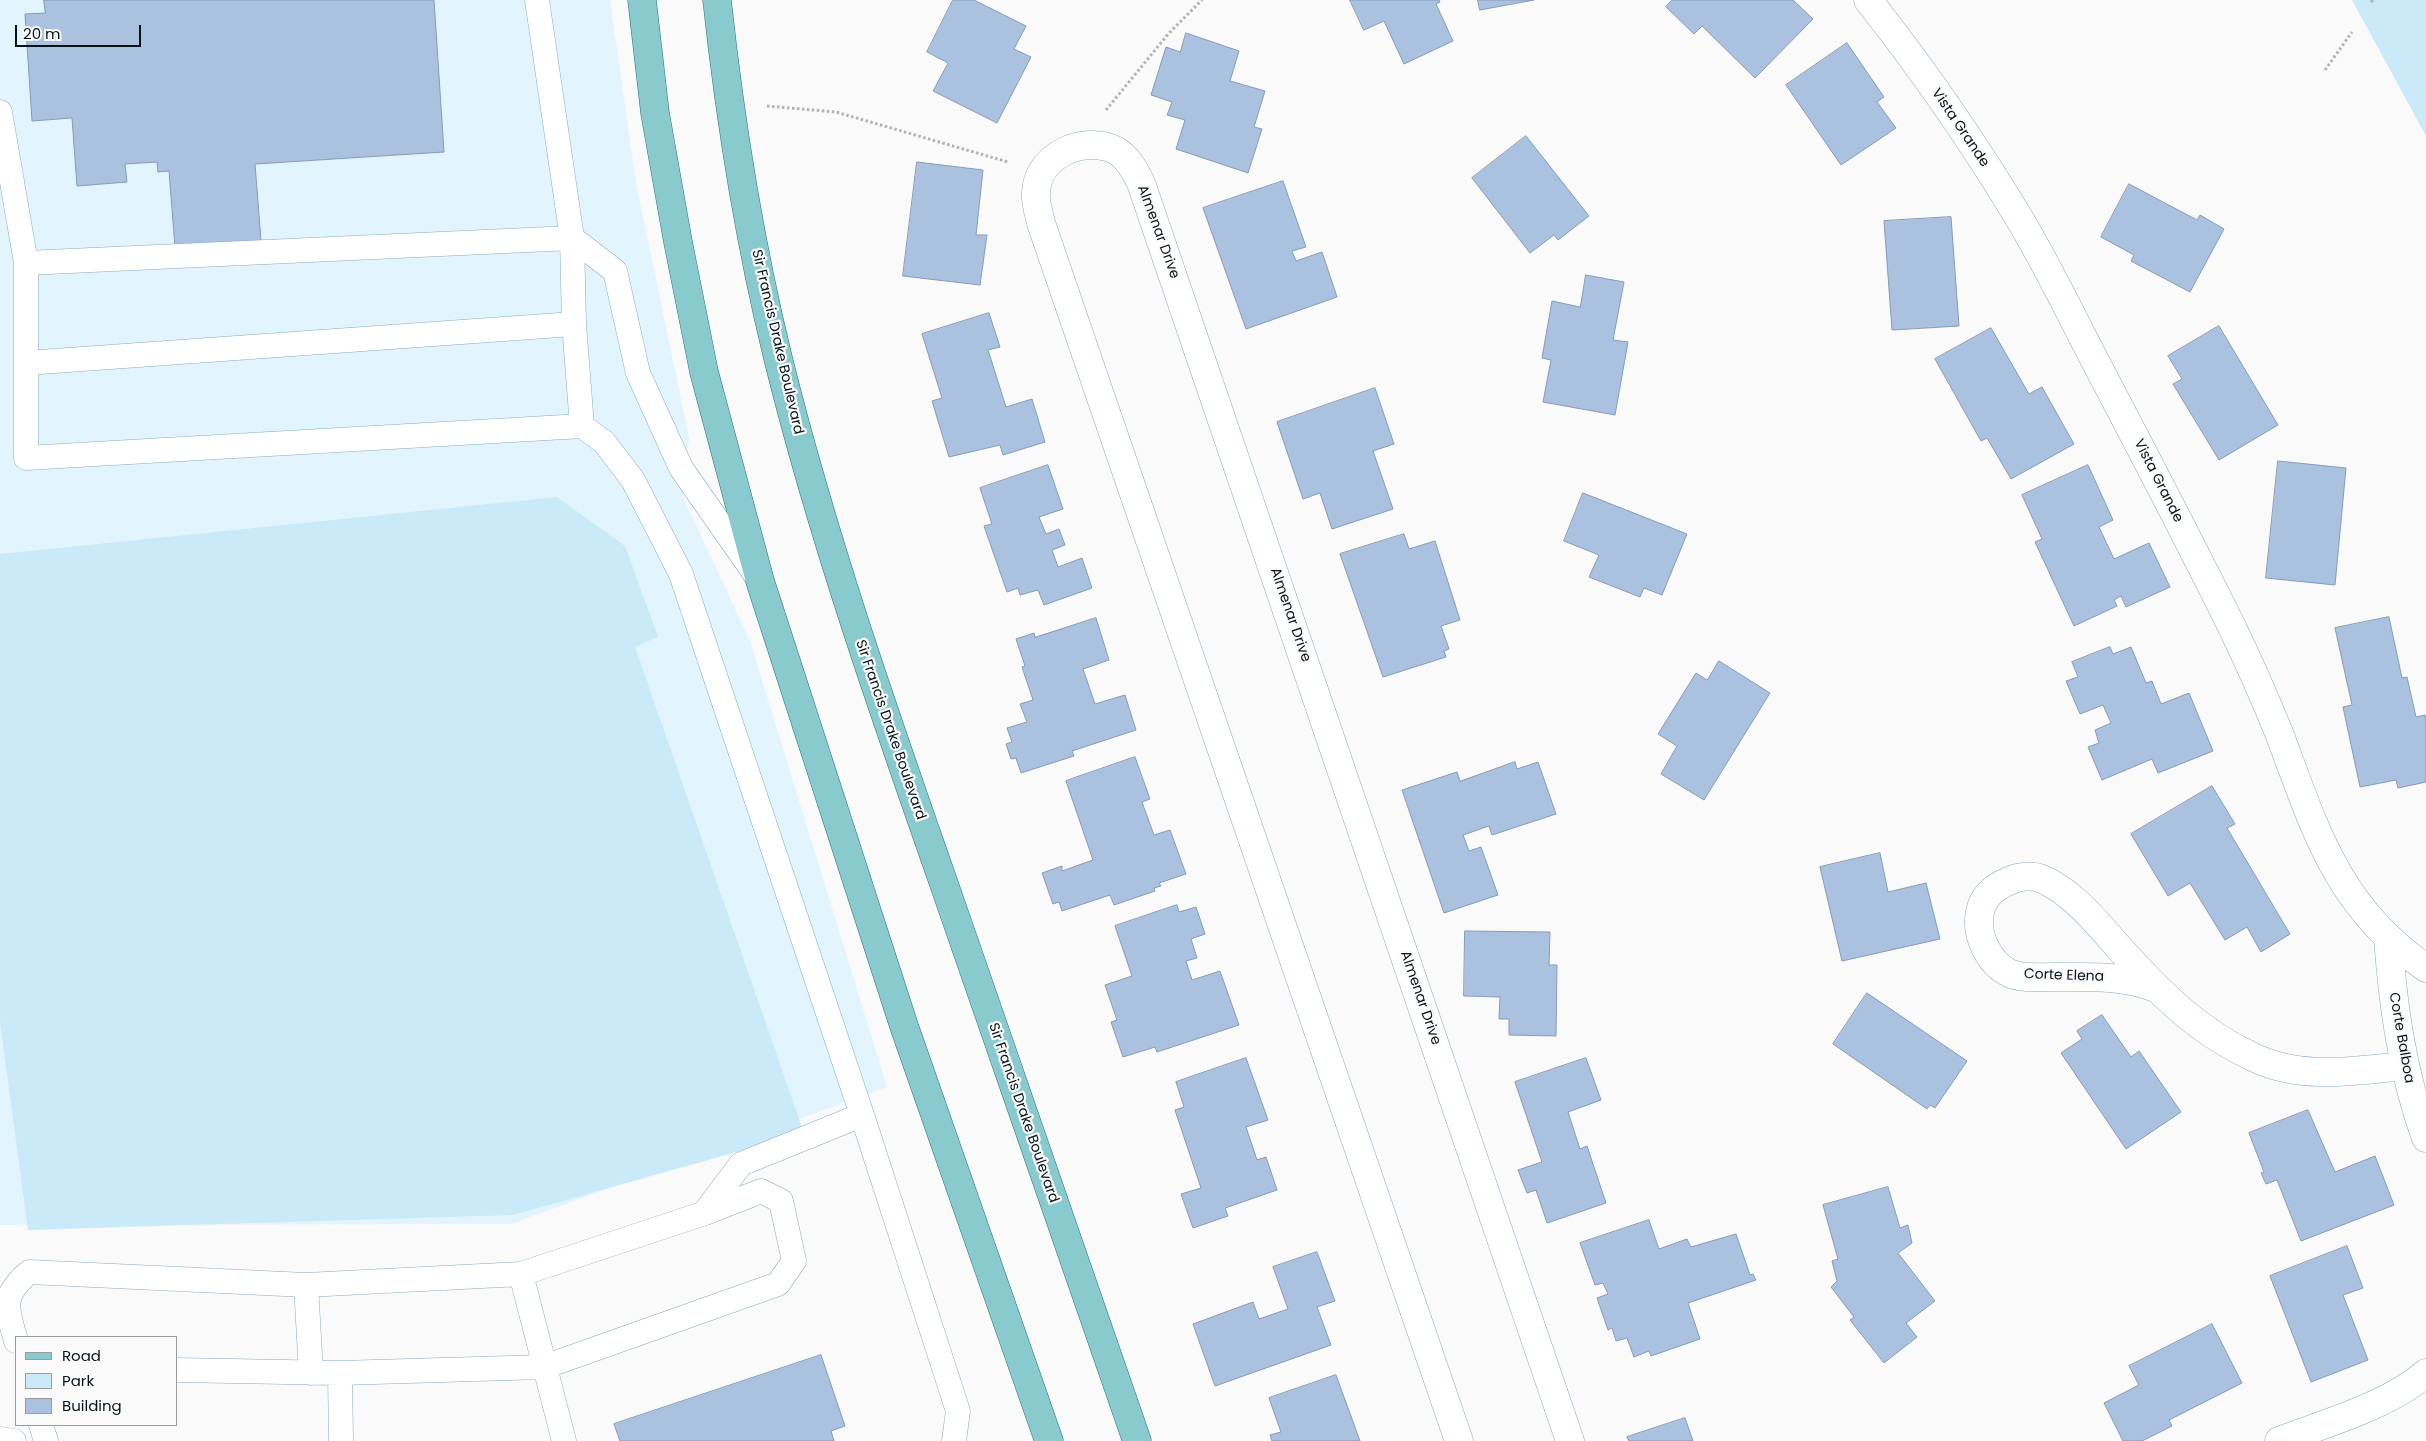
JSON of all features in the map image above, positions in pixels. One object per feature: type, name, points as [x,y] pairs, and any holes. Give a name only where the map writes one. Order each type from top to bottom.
[{"type":"main road","points":[[642,0],[654,113],[704,372],[760,581],[904,1026],[1049,1441]]},
{"type":"main road","name":"Sir Francis Drake Boulevard","points":[[717,0],[729,103],[751,228],[777,355],[813,490],[859,641],[1137,1441]]},
{"type":"street","name":"Vista Grande","points":[[1868,0],[1905,48],[1975,150],[2043,261],[2158,480],[2249,662],[2280,735],[2311,821],[2331,863],[2357,902],[2388,936],[2426,968]]},
{"type":"street","name":"Almenar Drive","points":[[1040,178],[1057,155],[1086,145],[1102,146],[1116,151],[1127,160],[1142,183],[1570,1441]]},
{"type":"street","points":[[1040,178],[1036,192],[1041,223],[1459,1441]]},
{"type":"street","name":"Corte Elena","points":[[2158,989],[2144,983],[2115,978],[2043,977],[2011,974],[1999,966],[1982,942],[1979,914],[1983,902],[2001,884],[2013,879],[2026,877],[2040,879],[2068,896],[2090,916],[2158,989],[2183,1012],[2217,1037],[2256,1059],[2302,1071],[2331,1072],[2404,1066]]},
{"type":"street","name":"Corte Balboa","points":[[2388,936],[2394,1002],[2404,1066],[2426,1138]]},
{"type":"street","points":[[2279,1441],[2392,1396],[2426,1373]]},
{"type":"lane","points":[[537,0],[572,238],[574,324],[582,426]]},
{"type":"lane","points":[[0,112],[26,263],[26,458],[582,426],[604,442],[633,480],[681,574],[862,1116],[958,1412],[954,1441]]},
{"type":"lane","points":[[26,263],[572,238],[615,271],[638,373],[681,468],[760,581]]},
{"type":"lane","points":[[26,363],[574,324]]},
{"type":"lane","points":[[705,1212],[741,1164],[862,1116]]},
{"type":"lane","points":[[15,1337],[6,1304],[14,1284],[29,1272],[306,1285],[522,1274],[761,1191],[781,1201],[794,1261],[778,1284],[544,1367],[340,1373],[178,1370]]},
{"type":"lane","points":[[522,1274],[564,1441]]},
{"type":"lane","points":[[306,1285],[311,1373]]},
{"type":"lane","points":[[340,1373],[341,1441]]},
{"type":"lane","points":[[41,1426],[46,1441]]},
{"type":"lane","points":[[0,1439],[14,1441]]},
{"type":"path","points":[[1086,145],[1095,123],[1169,34],[1202,0]]},
{"type":"path","points":[[2325,70],[2352,32]]},
{"type":"path","points":[[764,106],[836,112],[1018,165],[1040,178]]},
{"type":"shaded area","points":[[0,0],[610,0],[636,183],[689,438],[683,497],[750,641],[887,1087],[511,1224],[0,1225]]},
{"type":"green space","points":[[2352,0],[2426,0],[2426,136]]},
{"type":"green space","points":[[557,497],[625,546],[658,637],[635,647],[804,1133],[513,1215],[28,1230],[0,1022],[0,554]]},
{"type":"building","points":[[44,0],[434,0],[444,152],[255,164],[261,241],[175,247],[169,171],[158,172],[157,162],[125,164],[127,182],[77,186],[72,118],[32,121],[25,14],[45,13]]},
{"type":"building","points":[[953,0],[974,0],[1026,26],[1014,49],[1031,57],[997,123],[933,91],[948,63],[927,52]]},
{"type":"building","points":[[1350,0],[1439,0],[1440,2],[1436,4],[1453,41],[1404,64],[1384,21],[1364,30]]},
{"type":"building","points":[[1478,0],[1534,0],[1480,10]]},
{"type":"building","points":[[1672,0],[1793,0],[1813,19],[1755,78],[1702,26],[1694,34],[1666,7]]},
{"type":"building","points":[[1186,33],[1239,51],[1230,81],[1265,91],[1254,127],[1262,129],[1248,173],[1176,149],[1185,120],[1167,115],[1172,102],[1151,95],[1166,47],[1180,52]]},
{"type":"building","points":[[1847,43],[1884,97],[1877,102],[1896,128],[1841,165],[1786,85]]},
{"type":"building","points":[[1526,136],[1589,216],[1558,240],[1554,235],[1530,253],[1472,178]]},
{"type":"building","points":[[917,162],[983,170],[976,235],[987,235],[980,285],[903,276]]},
{"type":"building","points":[[1283,181],[1306,247],[1292,251],[1296,261],[1322,252],[1337,297],[1246,329],[1203,208]]},
{"type":"building","points":[[2129,184],[2197,220],[2200,215],[2224,229],[2190,292],[2131,261],[2134,255],[2101,237]]},
{"type":"building","points":[[1951,217],[1959,326],[1892,330],[1884,221]]},
{"type":"building","points":[[1586,275],[1624,282],[1613,340],[1628,342],[1615,415],[1543,402],[1551,360],[1542,358],[1552,301],[1580,307]]},
{"type":"building","points":[[989,313],[1000,347],[988,350],[1006,407],[1032,399],[1045,442],[1003,455],[1000,445],[949,457],[932,401],[942,398],[922,334]]},
{"type":"building","points":[[2219,326],[2278,425],[2219,460],[2173,384],[2182,379],[2168,356]]},
{"type":"building","points":[[1991,328],[2029,394],[2042,387],[2074,444],[2011,479],[1987,438],[1981,441],[1935,359]]},
{"type":"building","points":[[1375,388],[1394,444],[1373,451],[1393,509],[1332,529],[1320,493],[1303,499],[1277,422]]},
{"type":"building","points":[[2278,461],[2346,468],[2335,585],[2266,578]]},
{"type":"building","points":[[1048,465],[1063,509],[1039,517],[1046,534],[1059,529],[1065,545],[1052,550],[1058,567],[1082,558],[1092,588],[1044,605],[1038,590],[1020,595],[1018,588],[1007,592],[984,526],[992,524],[980,488]]},
{"type":"building","points":[[2088,465],[2113,520],[2099,527],[2114,559],[2149,543],[2170,587],[2126,607],[2121,596],[2114,600],[2117,606],[2074,626],[2035,542],[2042,539],[2022,495]]},
{"type":"building","points":[[1583,493],[1687,534],[1662,595],[1644,588],[1640,597],[1589,577],[1599,555],[1564,541]]},
{"type":"building","points":[[1404,534],[1409,549],[1435,541],[1460,620],[1441,626],[1449,649],[1444,651],[1446,657],[1383,677],[1340,554]]},
{"type":"building","points":[[2389,617],[2402,678],[2407,677],[2416,717],[2425,715],[2426,782],[2398,788],[2396,780],[2360,787],[2343,707],[2352,705],[2335,628]]},
{"type":"building","points":[[1096,618],[1109,660],[1083,669],[1095,704],[1125,695],[1136,730],[1072,751],[1074,756],[1021,773],[1016,758],[1011,759],[1006,744],[1012,742],[1007,728],[1027,722],[1020,704],[1033,700],[1022,667],[1025,666],[1016,639],[1034,633],[1035,637]]},
{"type":"building","points":[[2110,647],[2113,654],[2131,647],[2146,683],[2152,681],[2161,704],[2189,693],[2213,751],[2158,773],[2152,759],[2102,780],[2088,747],[2099,743],[2095,730],[2111,723],[2103,705],[2080,714],[2066,681],[2078,677],[2072,662]]},
{"type":"building","points":[[1719,661],[1770,693],[1704,800],[1661,774],[1677,746],[1658,734],[1696,673],[1707,680]]},
{"type":"building","points":[[1135,757],[1150,799],[1142,802],[1154,835],[1170,830],[1186,874],[1159,883],[1161,886],[1154,888],[1155,891],[1114,905],[1110,895],[1062,911],[1059,902],[1053,904],[1042,873],[1062,866],[1062,871],[1093,860],[1066,781]]},
{"type":"building","points":[[1515,762],[1517,769],[1538,762],[1556,814],[1492,835],[1489,826],[1463,835],[1469,851],[1481,847],[1498,895],[1444,913],[1402,790],[1457,772],[1460,781]]},
{"type":"building","points":[[2212,786],[2235,824],[2227,828],[2290,934],[2261,952],[2247,927],[2225,940],[2190,883],[2168,896],[2131,834]]},
{"type":"building","points":[[1880,853],[1888,892],[1926,883],[1940,939],[1842,961],[1820,867]]},
{"type":"building","points":[[1177,905],[1179,912],[1196,907],[1205,934],[1191,939],[1197,958],[1186,961],[1192,980],[1220,971],[1239,1025],[1157,1052],[1155,1047],[1123,1057],[1111,1022],[1117,1020],[1105,985],[1132,976],[1115,926]]},
{"type":"building","points":[[1465,931],[1550,932],[1549,965],[1557,965],[1556,1036],[1509,1035],[1509,1019],[1499,1019],[1500,997],[1464,996]]},
{"type":"building","points":[[1867,993],[1967,1061],[1935,1108],[1930,1105],[1927,1109],[1833,1044]]},
{"type":"building","points":[[2102,1015],[2131,1057],[2139,1051],[2181,1112],[2126,1149],[2061,1053],[2082,1039],[2077,1031]]},
{"type":"building","points":[[1246,1058],[1268,1120],[1246,1127],[1257,1160],[1266,1157],[1277,1190],[1225,1208],[1228,1216],[1193,1228],[1181,1194],[1201,1188],[1175,1110],[1184,1107],[1176,1082]]},
{"type":"building","points":[[1586,1058],[1601,1100],[1568,1112],[1580,1149],[1587,1146],[1606,1203],[1547,1223],[1536,1190],[1527,1193],[1518,1170],[1542,1162],[1515,1082]]},
{"type":"building","points":[[2308,1110],[2335,1172],[2375,1156],[2394,1205],[2301,1241],[2277,1180],[2266,1184],[2261,1173],[2264,1172],[2249,1133]]},
{"type":"building","points":[[1888,1187],[1900,1228],[1908,1225],[1912,1243],[1898,1253],[1935,1301],[1906,1323],[1917,1337],[1884,1363],[1850,1320],[1854,1317],[1831,1287],[1837,1281],[1832,1261],[1838,1259],[1823,1205]]},
{"type":"building","points":[[1649,1220],[1659,1249],[1687,1239],[1691,1247],[1736,1234],[1750,1275],[1753,1274],[1756,1280],[1688,1303],[1700,1339],[1651,1356],[1649,1351],[1634,1357],[1627,1338],[1616,1341],[1612,1328],[1608,1330],[1597,1298],[1608,1294],[1603,1283],[1595,1285],[1580,1243]]},
{"type":"building","points":[[2347,1246],[2363,1288],[2343,1295],[2368,1360],[2311,1382],[2270,1276]]},
{"type":"building","points":[[1317,1252],[1335,1301],[1317,1307],[1331,1345],[1215,1386],[1193,1324],[1253,1302],[1259,1319],[1288,1309],[1273,1267]]},
{"type":"building","points":[[2212,1324],[2242,1383],[2169,1420],[2172,1426],[2142,1441],[2123,1441],[2104,1403],[2139,1385],[2129,1366]]},
{"type":"building","points":[[821,1355],[845,1426],[831,1431],[834,1441],[620,1441],[614,1424]]},
{"type":"building","points":[[1336,1375],[1360,1441],[1272,1441],[1270,1435],[1281,1432],[1269,1398]]},
{"type":"building","points":[[1685,1418],[1693,1441],[1629,1441],[1627,1437]]}]
